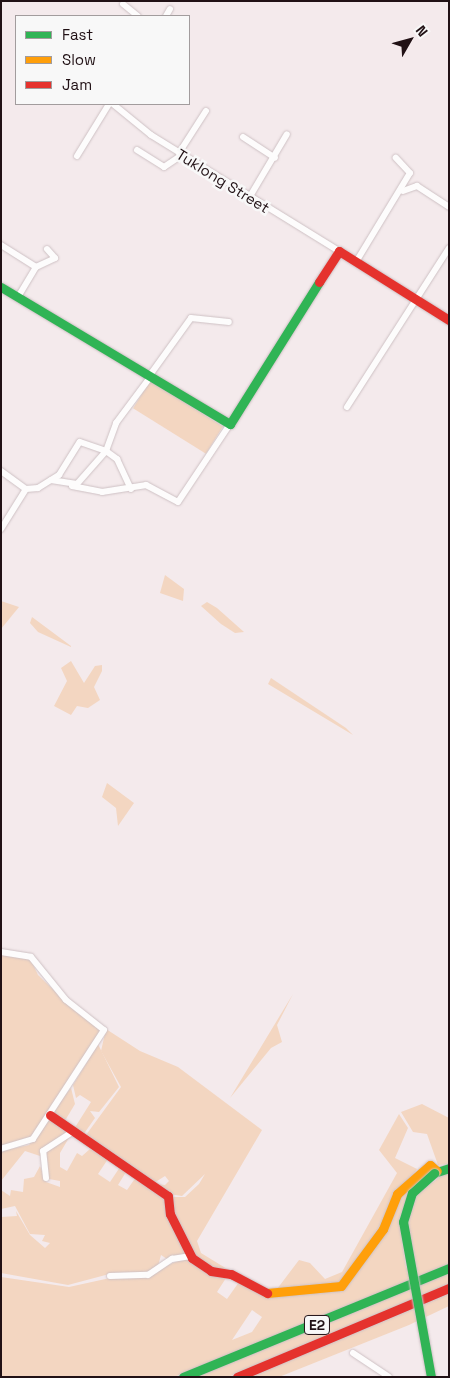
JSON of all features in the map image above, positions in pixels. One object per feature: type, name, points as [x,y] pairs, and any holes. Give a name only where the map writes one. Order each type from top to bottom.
[{"type":"main road","points":[[1,286],[230,424],[339,251],[449,320]]},
{"type":"main road","points":[[50,1114],[71,1133],[168,1196],[170,1214],[191,1256],[211,1271],[234,1275],[264,1293],[285,1296],[339,1286],[383,1230],[397,1194],[429,1166],[435,1172]]},
{"type":"main road","points":[[431,1377],[404,1222],[412,1193],[435,1172],[449,1168]]},
{"type":"main road","name":"E2","points":[[183,1377],[449,1268]]},
{"type":"main road","name":"E2","points":[[237,1377],[449,1288]]},
{"type":"street","points":[[123,4],[137,15]]},
{"type":"street","points":[[167,15],[170,9]]},
{"type":"street","points":[[77,156],[108,105]]},
{"type":"street","name":"Tuklong Street","points":[[114,105],[180,154],[249,198],[339,251]]},
{"type":"street","points":[[137,150],[164,167],[180,154],[206,112]]},
{"type":"street","points":[[249,198],[275,158],[287,134]]},
{"type":"street","points":[[243,137],[275,158]]},
{"type":"street","points":[[356,262],[400,193],[410,171],[396,158]]},
{"type":"street","points":[[400,193],[417,186],[449,207]]},
{"type":"street","points":[[1,245],[36,267]]},
{"type":"street","points":[[347,407],[449,248]]},
{"type":"street","points":[[18,297],[36,267],[55,258],[47,249]]},
{"type":"street","points":[[72,486],[88,475],[106,451],[116,423],[191,318],[229,322]]},
{"type":"street","points":[[51,480],[102,492],[149,486],[178,502],[230,424]]},
{"type":"street","points":[[1,472],[26,488],[48,485],[51,480],[61,473],[80,442],[106,451],[117,459],[131,489]]},
{"type":"street","points":[[1,529],[26,488]]},
{"type":"street","points":[[1,952],[31,957],[66,1000],[104,1027],[50,1114],[29,1143],[1,1149]]},
{"type":"street","points":[[46,1178],[43,1151],[71,1133]]},
{"type":"street","points":[[110,1276],[148,1275],[172,1259],[191,1256]]},
{"type":"street","points":[[353,1353],[389,1377]]},
{"type":"shaded area","points":[[150,381],[223,427],[206,454],[133,408]]},
{"type":"shaded area","points":[[165,575],[184,589],[183,601],[160,593]]},
{"type":"shaded area","points":[[1,601],[19,607],[1,629]]},
{"type":"shaded area","points":[[207,602],[217,608],[244,632],[235,633],[221,624],[201,606]]},
{"type":"shaded area","points":[[32,617],[71,647],[38,632],[30,623]]},
{"type":"shaded area","points":[[71,661],[84,683],[95,666],[102,665],[102,671],[94,687],[100,700],[88,708],[77,706],[71,715],[54,706],[67,681],[61,668]]},
{"type":"shaded area","points":[[271,678],[346,728],[353,735],[268,684]]},
{"type":"shaded area","points":[[107,783],[134,803],[118,826],[116,808],[102,797]]},
{"type":"shaded area","points":[[1,954],[30,958],[38,975],[64,1000],[102,1029],[31,1139],[1,1147]]},
{"type":"shaded area","points":[[293,994],[277,1025],[282,1042],[271,1048],[230,1098]]},
{"type":"shaded area","points":[[106,1029],[140,1051],[178,1067],[262,1130],[197,1241],[201,1253],[232,1272],[218,1271],[191,1253],[174,1219],[172,1197],[185,1197],[199,1184],[205,1174],[182,1196],[169,1194],[156,1184],[165,1185],[169,1181],[165,1176],[154,1183],[86,1135],[121,1087],[101,1051]]},
{"type":"shaded area","points":[[98,1044],[119,1087],[99,1112],[90,1111],[95,1118],[83,1135],[74,1129],[91,1102],[80,1095],[76,1098],[73,1085]]},
{"type":"shaded area","points":[[71,1088],[75,1104],[63,1124],[53,1110]]},
{"type":"shaded area","points":[[422,1104],[449,1118],[449,1164],[438,1165],[427,1134],[413,1132],[401,1112]]},
{"type":"shaded area","points":[[399,1114],[408,1128],[395,1158],[417,1169],[342,1283],[274,1293],[299,1260],[310,1263],[325,1279],[342,1272],[397,1173],[379,1150]]},
{"type":"shaded area","points":[[50,1119],[68,1134],[40,1156],[25,1151],[1,1181],[1,1151],[29,1145]]},
{"type":"shaded area","points":[[70,1136],[60,1153],[60,1167],[67,1171],[77,1153],[82,1156],[90,1149],[108,1159],[98,1174],[110,1182],[120,1167],[126,1172],[118,1185],[127,1190],[136,1177],[164,1196],[188,1254],[167,1259],[161,1255],[158,1266],[149,1273],[113,1273],[68,1285],[1,1273],[1,1217],[17,1216],[16,1211],[30,1235],[45,1248],[50,1243],[42,1241],[45,1235],[30,1234],[15,1206],[1,1209],[1,1190],[10,1196],[11,1190],[23,1192],[24,1179],[34,1177],[40,1166],[46,1182],[60,1187],[60,1181],[49,1179],[43,1154]]},
{"type":"shaded area","points":[[449,1171],[449,1264],[174,1377],[1,1377],[1,1277],[69,1287],[110,1278],[142,1277],[184,1258],[228,1275],[217,1292],[227,1299],[239,1282],[260,1294],[344,1285],[395,1201],[414,1184],[399,1221],[406,1268],[415,1264],[408,1220],[416,1194]],"holes":[[[252,1310],[262,1317],[252,1332],[232,1340]]]},
{"type":"shaded area","points":[[449,1272],[449,1285],[293,1352],[228,1377],[194,1377]]},
{"type":"shaded area","points":[[449,1294],[449,1306],[409,1325],[279,1377],[251,1377]]},
{"type":"traffic: fast","points":[[1,287],[230,424],[319,282]]},
{"type":"traffic: fast","points":[[434,1173],[449,1168]]},
{"type":"traffic: fast","points":[[431,1377],[403,1222],[412,1193],[434,1173]]},
{"type":"traffic: fast","points":[[183,1377],[449,1268]]},
{"type":"traffic: slow","points":[[267,1293],[341,1286],[383,1229],[397,1194],[430,1165],[437,1171]]},
{"type":"traffic: jam","points":[[319,282],[339,251],[449,320]]},
{"type":"traffic: jam","points":[[50,1115],[168,1196],[170,1214],[192,1258],[211,1271],[231,1274],[267,1293]]},
{"type":"traffic: jam","points":[[237,1377],[449,1288]]}]
